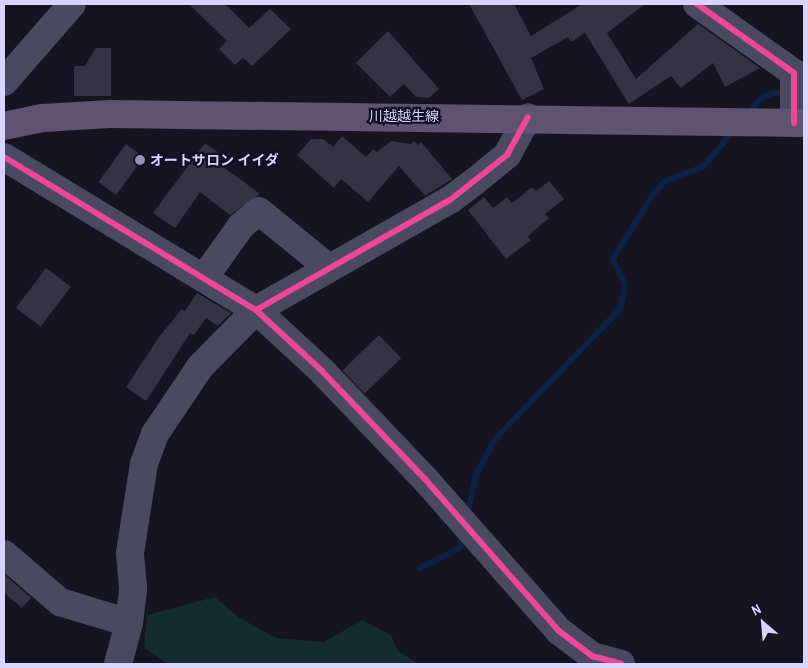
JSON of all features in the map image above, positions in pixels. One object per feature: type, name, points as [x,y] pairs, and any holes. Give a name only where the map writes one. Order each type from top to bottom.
[{"type":"main road","name":"川越越生線","points":[[4,126],[43,118],[110,114],[528,117],[799,123]]},
{"type":"street","points":[[4,82],[72,4]]},
{"type":"street","points":[[698,4],[799,74],[799,123]]},
{"type":"street","points":[[118,664],[128,623],[133,588],[130,553],[144,464],[155,434],[200,367],[256,310],[450,200],[474,182],[507,155],[528,117]]},
{"type":"street","points":[[4,157],[256,310],[316,365],[424,478],[560,631],[592,656],[621,664]]},
{"type":"street","points":[[204,278],[241,226],[259,211],[329,268]]},
{"type":"street","points":[[4,554],[60,602],[128,623]]},
{"type":"green space","points":[[215,597],[238,617],[276,638],[324,642],[362,620],[391,635],[398,651],[419,664],[168,664],[144,648],[147,615]]},
{"type":"building","points":[[189,4],[225,4],[249,28],[270,9],[291,29],[252,66],[243,58],[235,65],[219,49],[227,41]]},
{"type":"building","points":[[469,4],[514,4],[531,36],[582,4],[645,4],[607,33],[636,79],[698,24],[760,68],[725,87],[713,63],[681,88],[671,76],[629,104],[585,33],[571,42],[568,37],[531,58],[544,89],[522,100]]},
{"type":"building","points":[[388,31],[439,89],[429,98],[416,97],[404,84],[390,97],[356,63]]},
{"type":"building","points":[[96,48],[111,48],[111,96],[74,96],[74,66],[85,66]]},
{"type":"building","points":[[342,136],[366,157],[373,149],[377,152],[391,141],[411,144],[414,141],[418,145],[421,142],[452,179],[425,196],[399,166],[368,202],[341,179],[334,188],[297,155],[311,139],[323,139],[333,147]]},
{"type":"building","points":[[205,143],[223,156],[218,163],[260,194],[230,215],[200,192],[175,228],[153,213]]},
{"type":"building","points":[[126,144],[144,157],[116,195],[98,182]]},
{"type":"building","points":[[549,181],[564,199],[545,214],[549,218],[531,233],[528,237],[531,240],[506,259],[468,210],[484,197],[493,208],[507,197],[512,203],[532,187],[536,191]]},
{"type":"building","points":[[46,268],[71,287],[41,327],[16,308]]},
{"type":"building","points":[[197,293],[231,313],[218,326],[206,318],[194,335],[190,333],[146,401],[126,387],[159,337],[182,309],[185,311]]},
{"type":"building","points":[[379,335],[401,358],[365,393],[342,370]]},
{"type":"building","points":[[4,574],[31,598],[22,608],[4,593]]},
{"type":"waterway","points":[[748,114],[759,100],[773,93],[787,92]]},
{"type":"waterway","points":[[467,515],[476,475],[495,439],[620,309],[625,285],[613,259],[654,193],[665,181],[703,167],[735,129]]},
{"type":"waterway","points":[[420,568],[460,548],[463,535]]},
{"type":"cycle path","points":[[697,4],[794,73],[794,123]]},
{"type":"cycle path","points":[[256,310],[450,200],[507,155],[528,117]]},
{"type":"cycle path","points":[[4,157],[256,310],[322,371],[424,478],[559,631],[592,656],[621,664]]},
{"type":"place","name":"オートサロン イイダ","points":[[140,160]]}]
